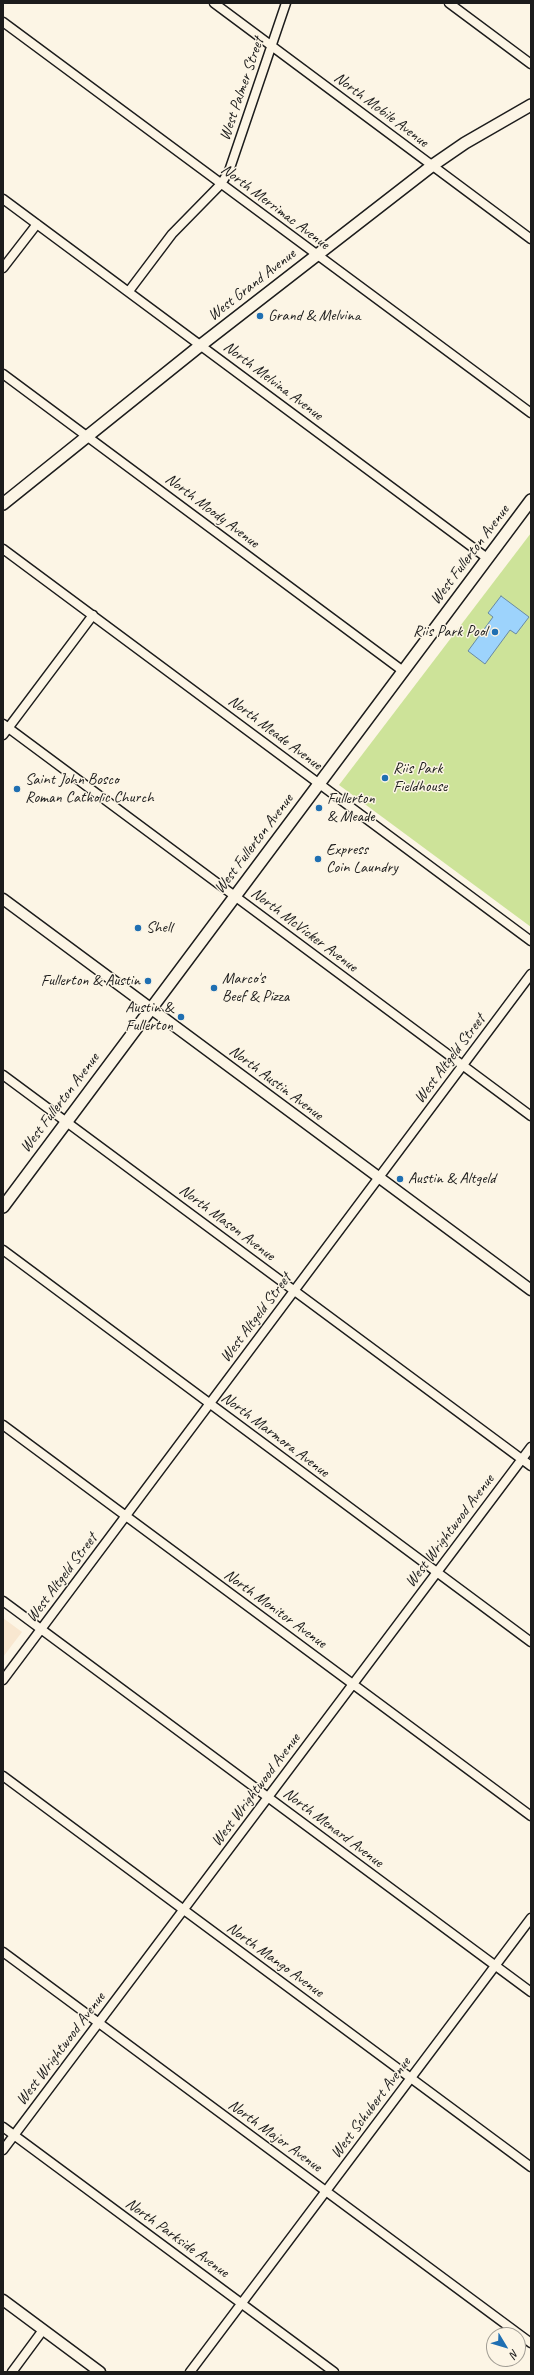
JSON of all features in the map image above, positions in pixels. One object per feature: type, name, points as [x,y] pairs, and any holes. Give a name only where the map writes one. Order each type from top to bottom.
[{"type":"main road","name":"West Grand Avenue","points":[[3,504],[201,345],[433,166],[465,143],[531,105]]},
{"type":"main road","name":"West Fullerton Avenue","points":[[3,1207],[531,500]]},
{"type":"street","name":"North Mobile Avenue","points":[[214,3],[531,240]]},
{"type":"street","name":"West Palmer Street","points":[[129,291],[172,234],[221,184],[229,171],[286,3]]},
{"type":"street","points":[[449,3],[531,64]]},
{"type":"street","name":"North Merrimac Avenue","points":[[3,22],[316,256],[531,413]]},
{"type":"street","name":"North Melvina Avenue","points":[[3,199],[487,558]]},
{"type":"street","points":[[3,268],[37,224]]},
{"type":"street","name":"North Moody Avenue","points":[[3,374],[403,671]]},
{"type":"street","name":"North Meade Avenue","points":[[3,549],[531,941]]},
{"type":"street","points":[[5,729],[93,615]]},
{"type":"street","name":"North McVicker Avenue","points":[[5,729],[235,896],[531,1116]]},
{"type":"street","name":"North Austin Avenue","points":[[3,899],[531,1290]]},
{"type":"street","name":"West Altgeld Street","points":[[3,1680],[531,974]]},
{"type":"street","name":"North Mason Avenue","points":[[3,1075],[531,1466]]},
{"type":"street","name":"North Marmora Avenue","points":[[3,1250],[531,1642]]},
{"type":"street","name":"North Monitor Avenue","points":[[3,1425],[531,1816]]},
{"type":"street","name":"West Wrightwood Avenue","points":[[3,2150],[531,1447]]},
{"type":"street","name":"North Menard Avenue","points":[[3,1600],[531,1992]]},
{"type":"street","name":"North Mango Avenue","points":[[3,1776],[531,2167]]},
{"type":"street","name":"West Schubert Avenue","points":[[190,2372],[531,1918]]},
{"type":"street","name":"North Major Avenue","points":[[3,1952],[531,2342]]},
{"type":"street","name":"North Parkside Avenue","points":[[3,2127],[334,2372]]},
{"type":"street","points":[[3,2300],[100,2372]]},
{"type":"street","points":[[12,2372],[43,2330]]},
{"type":"shaded area","points":[[3,1618],[22,1632],[3,1657]]},
{"type":"green space","points":[[531,533],[531,927],[339,785]]},
{"type":"water","name":"Riis Park Pool","points":[[501,596],[529,617],[516,634],[510,630],[485,664],[468,651],[493,617],[488,613]]},
{"type":"place","name":"Grand & Melvina","points":[[260,316]]},
{"type":"place","name":"Riis Park Pool","points":[[495,632]]},
{"type":"place","name":"Riis Park Fieldhouse","points":[[385,778]]},
{"type":"place","name":"Saint John Bosco Roman Catholic Church","points":[[17,789]]},
{"type":"place","name":"Fullerton & Meade","points":[[319,808]]},
{"type":"place","name":"Express Coin Laundry","points":[[318,859]]},
{"type":"place","name":"Shell","points":[[138,928]]},
{"type":"place","name":"Fullerton & Austin","points":[[148,981]]},
{"type":"place","name":"Marco's Beef & Pizza","points":[[214,988]]},
{"type":"place","name":"Austin & Fullerton","points":[[181,1017]]},
{"type":"place","name":"Austin & Altgeld","points":[[400,1179]]}]
